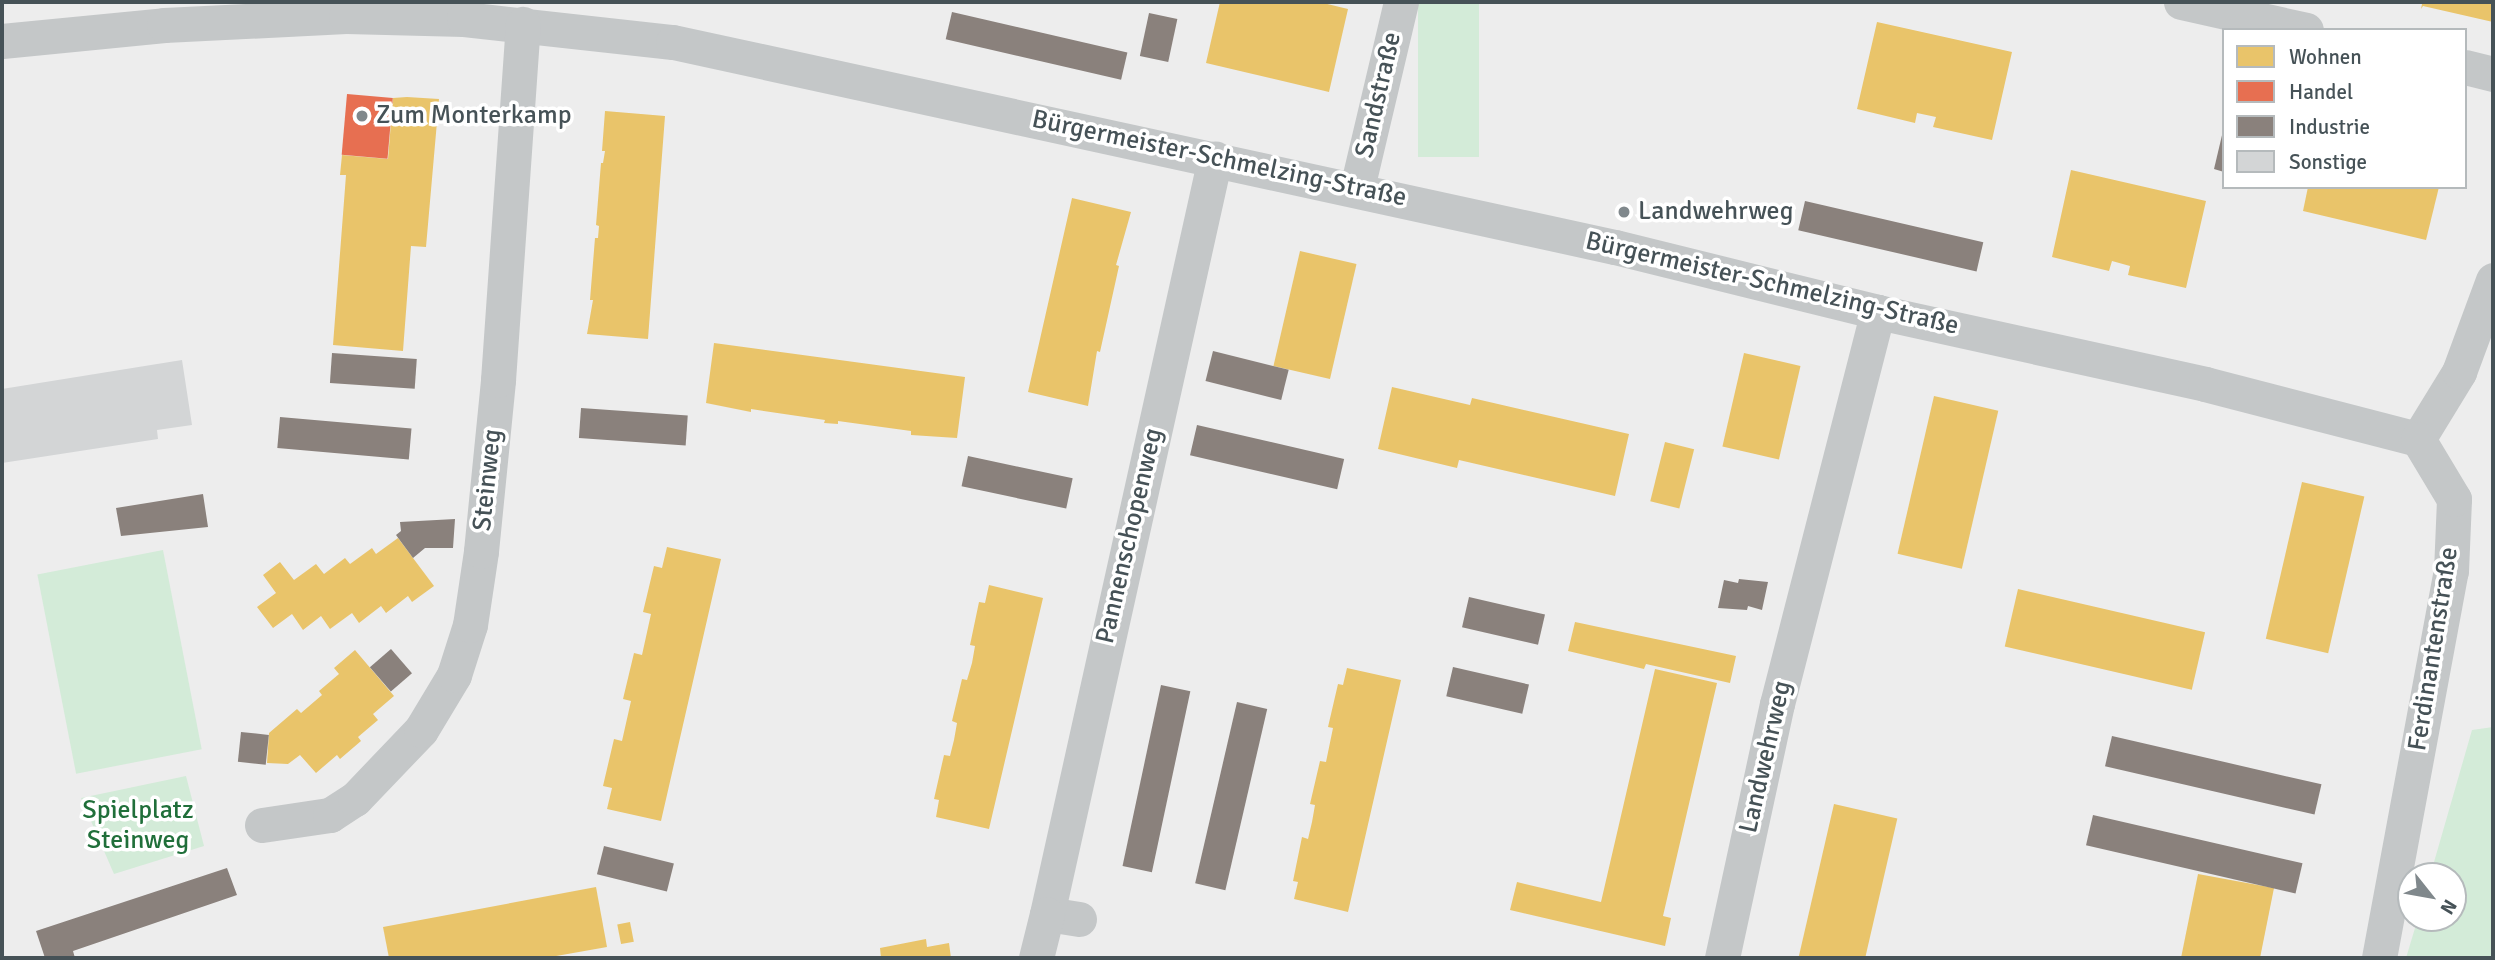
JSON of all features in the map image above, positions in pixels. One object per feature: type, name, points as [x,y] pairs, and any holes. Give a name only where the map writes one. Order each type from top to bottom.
[{"type":"street","name":"Sandstraße","points":[[1357,188],[1401,2]]},
{"type":"street","points":[[2181,2],[2297,28]]},
{"type":"street","name":"Bürgermeister-Schmelzing-Straße","points":[[2,41],[164,24],[346,16],[523,24],[673,42],[1357,188],[1615,247],[1878,312],[2205,384],[2418,439]]},
{"type":"street","name":"Steinweg","points":[[262,825],[330,815],[355,799],[421,730],[458,662],[470,625],[481,551],[498,380],[523,24]]},
{"type":"street","points":[[2467,68],[2493,74]]},
{"type":"street","name":"Pannenschopenweg","points":[[1036,958],[1063,916],[1215,158]]},
{"type":"street","points":[[2418,439],[2459,372],[2493,281]]},
{"type":"street","name":"Landwehrweg","points":[[1722,958],[1777,705],[1878,312]]},
{"type":"street","name":"Ferdinantenstraße","points":[[2379,958],[2451,571],[2454,499],[2418,439]]},
{"type":"green space","points":[[1418,2],[1479,2],[1479,157],[1418,157]]},
{"type":"green space","points":[[163,550],[202,749],[76,774],[37,574]]},
{"type":"green space","points":[[2493,727],[2493,958],[2406,958],[2414,932],[2467,932],[2467,862],[2434,862],[2472,730]]},
{"type":"green space","name":"Spielplatz Steinweg","points":[[186,776],[204,846],[114,874],[81,798]]},
{"type":"building: Wohnen","points":[[1220,2],[1319,2],[1348,9],[1329,92],[1206,63]]},
{"type":"building: Wohnen","points":[[2415,2],[2493,2],[2493,22],[2423,6],[2421,9],[2422,4]]},
{"type":"building: Wohnen","points":[[1877,22],[2012,52],[1992,140],[1933,127],[1936,117],[1917,113],[1915,123],[1857,109]]},
{"type":"building: Wohnen","points":[[393,98],[439,99],[426,247],[411,246],[403,351],[333,345],[346,175],[340,175],[342,155],[388,159]]},
{"type":"building: Wohnen","points":[[605,111],[665,116],[648,339],[587,334],[593,300],[590,300],[595,238],[598,238],[599,226],[596,225],[601,163],[605,151],[602,151]]},
{"type":"building: Wohnen","points":[[2071,170],[2206,201],[2186,288],[2128,275],[2130,266],[2112,261],[2109,271],[2052,257]]},
{"type":"building: Wohnen","points":[[2308,189],[2439,189],[2426,240],[2303,211]]},
{"type":"building: Wohnen","points":[[1072,198],[1131,212],[1116,265],[1119,266],[1100,352],[1097,351],[1088,406],[1028,392]]},
{"type":"building: Wohnen","points":[[1300,251],[1357,264],[1330,379],[1273,366]]},
{"type":"building: Wohnen","points":[[714,343],[965,377],[957,438],[911,435],[911,431],[838,421],[838,424],[824,423],[825,420],[751,409],[751,412],[706,403]]},
{"type":"building: Wohnen","points":[[1744,353],[1801,366],[1779,460],[1722,447]]},
{"type":"building: Wohnen","points":[[1392,387],[1470,405],[1472,398],[1629,434],[1615,496],[1459,460],[1457,468],[1378,449]]},
{"type":"building: Wohnen","points":[[1934,396],[1998,411],[1962,569],[1898,554]]},
{"type":"building: Wohnen","points":[[1665,442],[1694,449],[1679,508],[1650,501]]},
{"type":"building: Wohnen","points":[[2302,482],[2364,496],[2328,653],[2266,639]]},
{"type":"building: Wohnen","points":[[398,538],[434,586],[412,602],[408,596],[386,613],[381,606],[359,623],[352,613],[330,629],[321,616],[303,630],[292,614],[273,628],[257,607],[276,593],[263,575],[280,562],[294,580],[316,564],[324,574],[345,558],[350,564],[372,548],[376,554]]},
{"type":"building: Wohnen","points":[[667,547],[721,559],[661,821],[607,809],[612,788],[603,786],[614,739],[622,741],[631,701],[623,699],[634,653],[642,655],[651,614],[643,612],[654,566],[662,568]]},
{"type":"building: Wohnen","points":[[989,585],[1043,598],[989,829],[936,817],[939,800],[934,799],[944,755],[950,756],[954,740],[957,723],[952,721],[962,679],[967,680],[972,663],[975,646],[970,645],[979,602],[985,603]]},
{"type":"building: Wohnen","points":[[2018,589],[2205,632],[2192,690],[2005,646]]},
{"type":"building: Wohnen","points":[[1575,622],[1736,656],[1730,683],[1646,664],[1644,669],[1568,651]]},
{"type":"building: Wohnen","points":[[355,650],[394,696],[373,714],[378,720],[358,737],[361,741],[340,759],[337,755],[316,773],[300,755],[288,764],[267,763],[269,733],[297,709],[301,713],[322,695],[319,691],[339,674],[334,668]]},
{"type":"building: Wohnen","points":[[1347,668],[1401,680],[1348,912],[1294,899],[1298,882],[1293,881],[1302,837],[1308,839],[1312,822],[1315,805],[1310,804],[1320,761],[1326,762],[1333,728],[1328,727],[1338,684],[1343,685]]},
{"type":"building: Wohnen","points":[[1655,669],[1717,683],[1663,916],[1671,918],[1665,946],[1510,910],[1517,882],[1601,902]]},
{"type":"building: Wohnen","points":[[1834,804],[1897,819],[1865,958],[1798,958]]},
{"type":"building: Wohnen","points":[[2198,874],[2274,888],[2260,958],[2181,958]]},
{"type":"building: Wohnen","points":[[596,887],[607,947],[545,958],[389,958],[383,927]]},
{"type":"building: Wohnen","points":[[630,922],[634,942],[621,944],[617,924]]},
{"type":"building: Wohnen","points":[[926,939],[927,947],[949,943],[951,958],[881,958],[880,948]]},
{"type":"building: Handel","points":[[347,94],[393,98],[388,159],[342,155]]},
{"type":"building: Industrie","points":[[952,12],[1127,52],[1121,80],[946,39]]},
{"type":"building: Industrie","points":[[1149,13],[1177,19],[1168,62],[1140,56]]},
{"type":"building: Industrie","points":[[2222,135],[2222,171],[2214,169]]},
{"type":"building: Industrie","points":[[1805,201],[1983,242],[1977,271],[1798,230]]},
{"type":"building: Industrie","points":[[1213,351],[1289,370],[1281,400],[1206,381]]},
{"type":"building: Industrie","points":[[332,353],[417,359],[415,389],[330,383]]},
{"type":"building: Industrie","points":[[581,408],[688,415],[686,445],[579,438]]},
{"type":"building: Industrie","points":[[280,417],[411,429],[409,459],[277,448]]},
{"type":"building: Industrie","points":[[1197,425],[1344,459],[1337,489],[1190,455]]},
{"type":"building: Industrie","points":[[968,456],[1073,478],[1066,509],[962,486]]},
{"type":"building: Industrie","points":[[203,494],[208,527],[121,536],[116,508]]},
{"type":"building: Industrie","points":[[455,519],[453,548],[425,548],[413,558],[396,535],[401,531],[400,522]]},
{"type":"building: Industrie","points":[[1739,579],[1768,582],[1762,610],[1748,606],[1747,610],[1718,608],[1724,580],[1738,583]]},
{"type":"building: Industrie","points":[[1469,597],[1545,615],[1538,645],[1462,627]]},
{"type":"building: Industrie","points":[[391,649],[412,673],[391,692],[370,667]]},
{"type":"building: Industrie","points":[[1453,667],[1529,685],[1522,714],[1446,696]]},
{"type":"building: Industrie","points":[[1161,685],[1190,691],[1152,872],[1123,866]]},
{"type":"building: Industrie","points":[[1237,702],[1267,709],[1225,890],[1195,883]]},
{"type":"building: Industrie","points":[[241,732],[269,735],[266,765],[238,762]]},
{"type":"building: Industrie","points":[[2112,736],[2321,784],[2315,815],[2105,766]]},
{"type":"building: Industrie","points":[[2093,815],[2302,863],[2296,894],[2086,845]]},
{"type":"building: Industrie","points":[[604,846],[674,863],[667,892],[597,874]]},
{"type":"building: Industrie","points":[[227,868],[237,895],[73,951],[75,958],[45,958],[36,931]]},
{"type":"building: Sonstige","points":[[182,360],[192,425],[157,430],[158,439],[2,463],[2,389]]},
{"type":"place","name":"Zum Monterkamp","points":[[362,116]]},
{"type":"place","name":"Landwehrweg","points":[[1624,212]]}]
